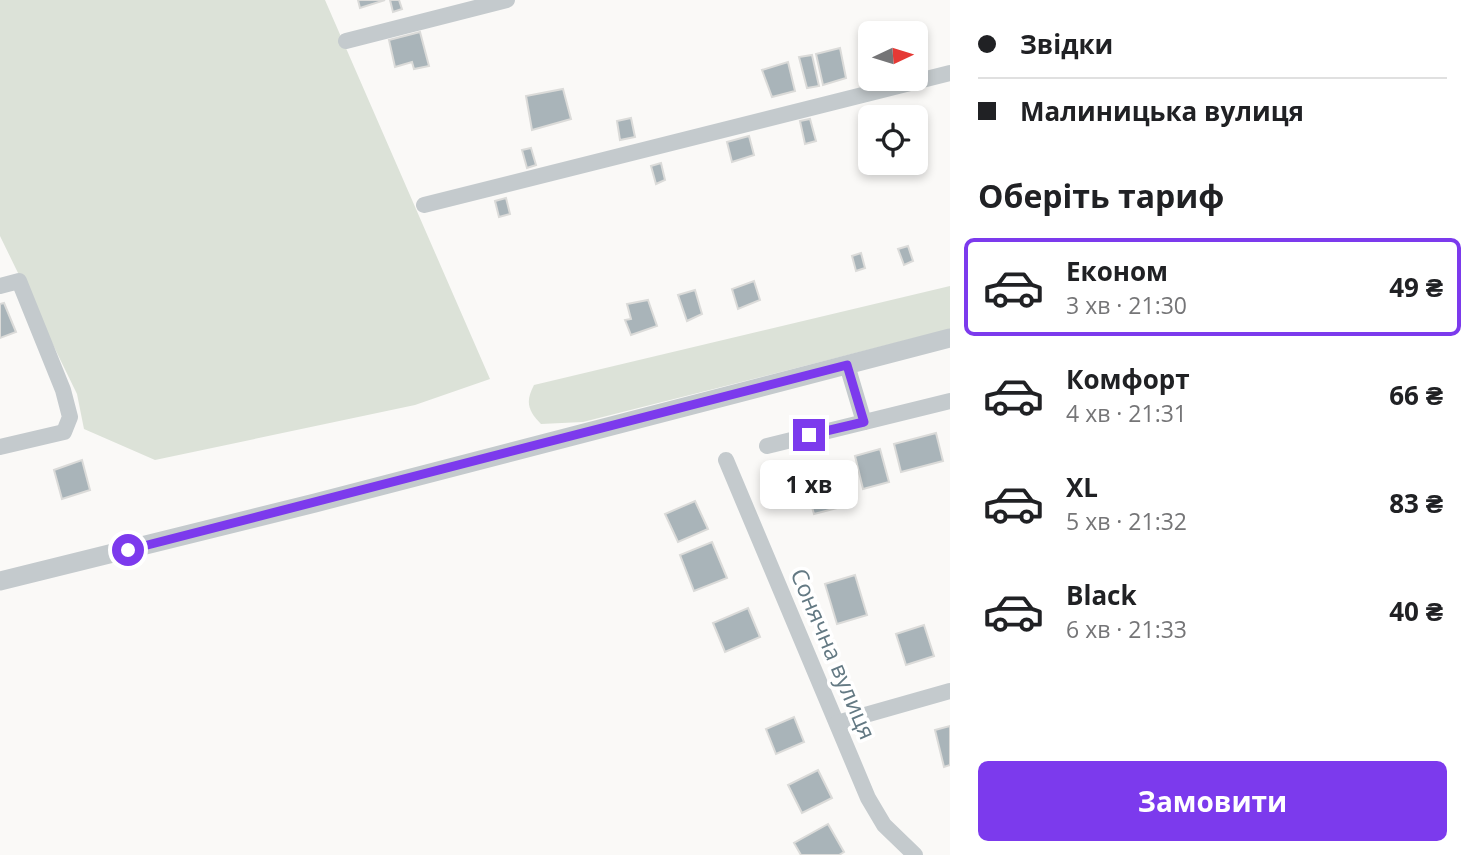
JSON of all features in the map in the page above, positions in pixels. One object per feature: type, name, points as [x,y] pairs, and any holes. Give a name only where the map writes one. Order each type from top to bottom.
[{"type":"street","points":[[346,41],[507,0]]},
{"type":"street","points":[[424,205],[950,73]]},
{"type":"street","points":[[0,286],[19,281],[63,390],[70,417],[64,432],[0,447]]},
{"type":"street","points":[[0,581],[315,503],[950,338]]},
{"type":"street","points":[[847,365],[864,422]]},
{"type":"street","points":[[767,446],[950,401]]},
{"type":"street","name":"Сонячна вулиця","points":[[726,460],[868,798],[884,825],[915,855]]},
{"type":"street","points":[[837,723],[950,691]]},
{"type":"shaded area","points":[[0,0],[325,0],[490,379],[415,405],[155,460],[84,429],[77,394],[0,236]]},
{"type":"shaded area","points":[[950,286],[950,329],[583,422],[541,424],[529,406],[529,396],[534,385]]},
{"type":"building","points":[[358,0],[385,0],[360,8]]},
{"type":"building","points":[[390,0],[399,0],[402,9],[393,12]]},
{"type":"building","points":[[420,32],[429,66],[414,69],[412,62],[395,67],[389,40]]},
{"type":"building","points":[[840,48],[846,78],[823,85],[816,54]]},
{"type":"building","points":[[812,55],[819,86],[807,88],[799,57]]},
{"type":"building","points":[[788,62],[795,91],[772,97],[762,70]]},
{"type":"building","points":[[563,89],[571,119],[532,130],[526,96]]},
{"type":"building","points":[[631,118],[635,137],[620,140],[617,121]]},
{"type":"building","points":[[810,119],[816,141],[805,144],[800,121]]},
{"type":"building","points":[[749,136],[754,155],[732,162],[727,142]]},
{"type":"building","points":[[531,148],[536,165],[527,168],[522,150]]},
{"type":"building","points":[[661,163],[665,180],[656,184],[651,166]]},
{"type":"building","points":[[506,198],[510,214],[499,217],[495,201]]},
{"type":"building","points":[[908,246],[913,261],[904,265],[898,249]]},
{"type":"building","points":[[861,253],[865,268],[856,271],[852,256]]},
{"type":"building","points":[[754,281],[760,300],[738,309],[732,289]]},
{"type":"building","points":[[695,290],[702,314],[687,321],[678,295]]},
{"type":"building","points":[[648,300],[657,326],[631,335],[625,320],[631,319],[627,304]]},
{"type":"building","points":[[4,303],[16,332],[0,338],[0,304]]},
{"type":"building","points":[[936,433],[943,461],[901,472],[894,444]]},
{"type":"building","points":[[880,449],[889,482],[863,489],[855,456]]},
{"type":"building","points":[[82,460],[90,490],[62,499],[54,470]]},
{"type":"building","points":[[825,467],[837,508],[814,514],[802,473]]},
{"type":"building","points":[[695,501],[708,529],[678,542],[665,514]]},
{"type":"building","points":[[712,542],[727,578],[694,591],[680,555]]},
{"type":"building","points":[[855,575],[867,615],[837,624],[825,584]]},
{"type":"building","points":[[748,608],[760,637],[725,652],[713,623]]},
{"type":"building","points":[[924,625],[934,656],[906,665],[896,634]]},
{"type":"building","points":[[794,717],[804,742],[776,754],[766,729]]},
{"type":"building","points":[[950,726],[950,765],[944,767],[935,730]]},
{"type":"building","points":[[818,770],[832,798],[802,813],[788,785]]},
{"type":"building","points":[[828,824],[844,852],[839,855],[801,855],[794,843]]},
{"type":"route","points":[[128,550],[847,365],[864,422],[809,435]]}]
